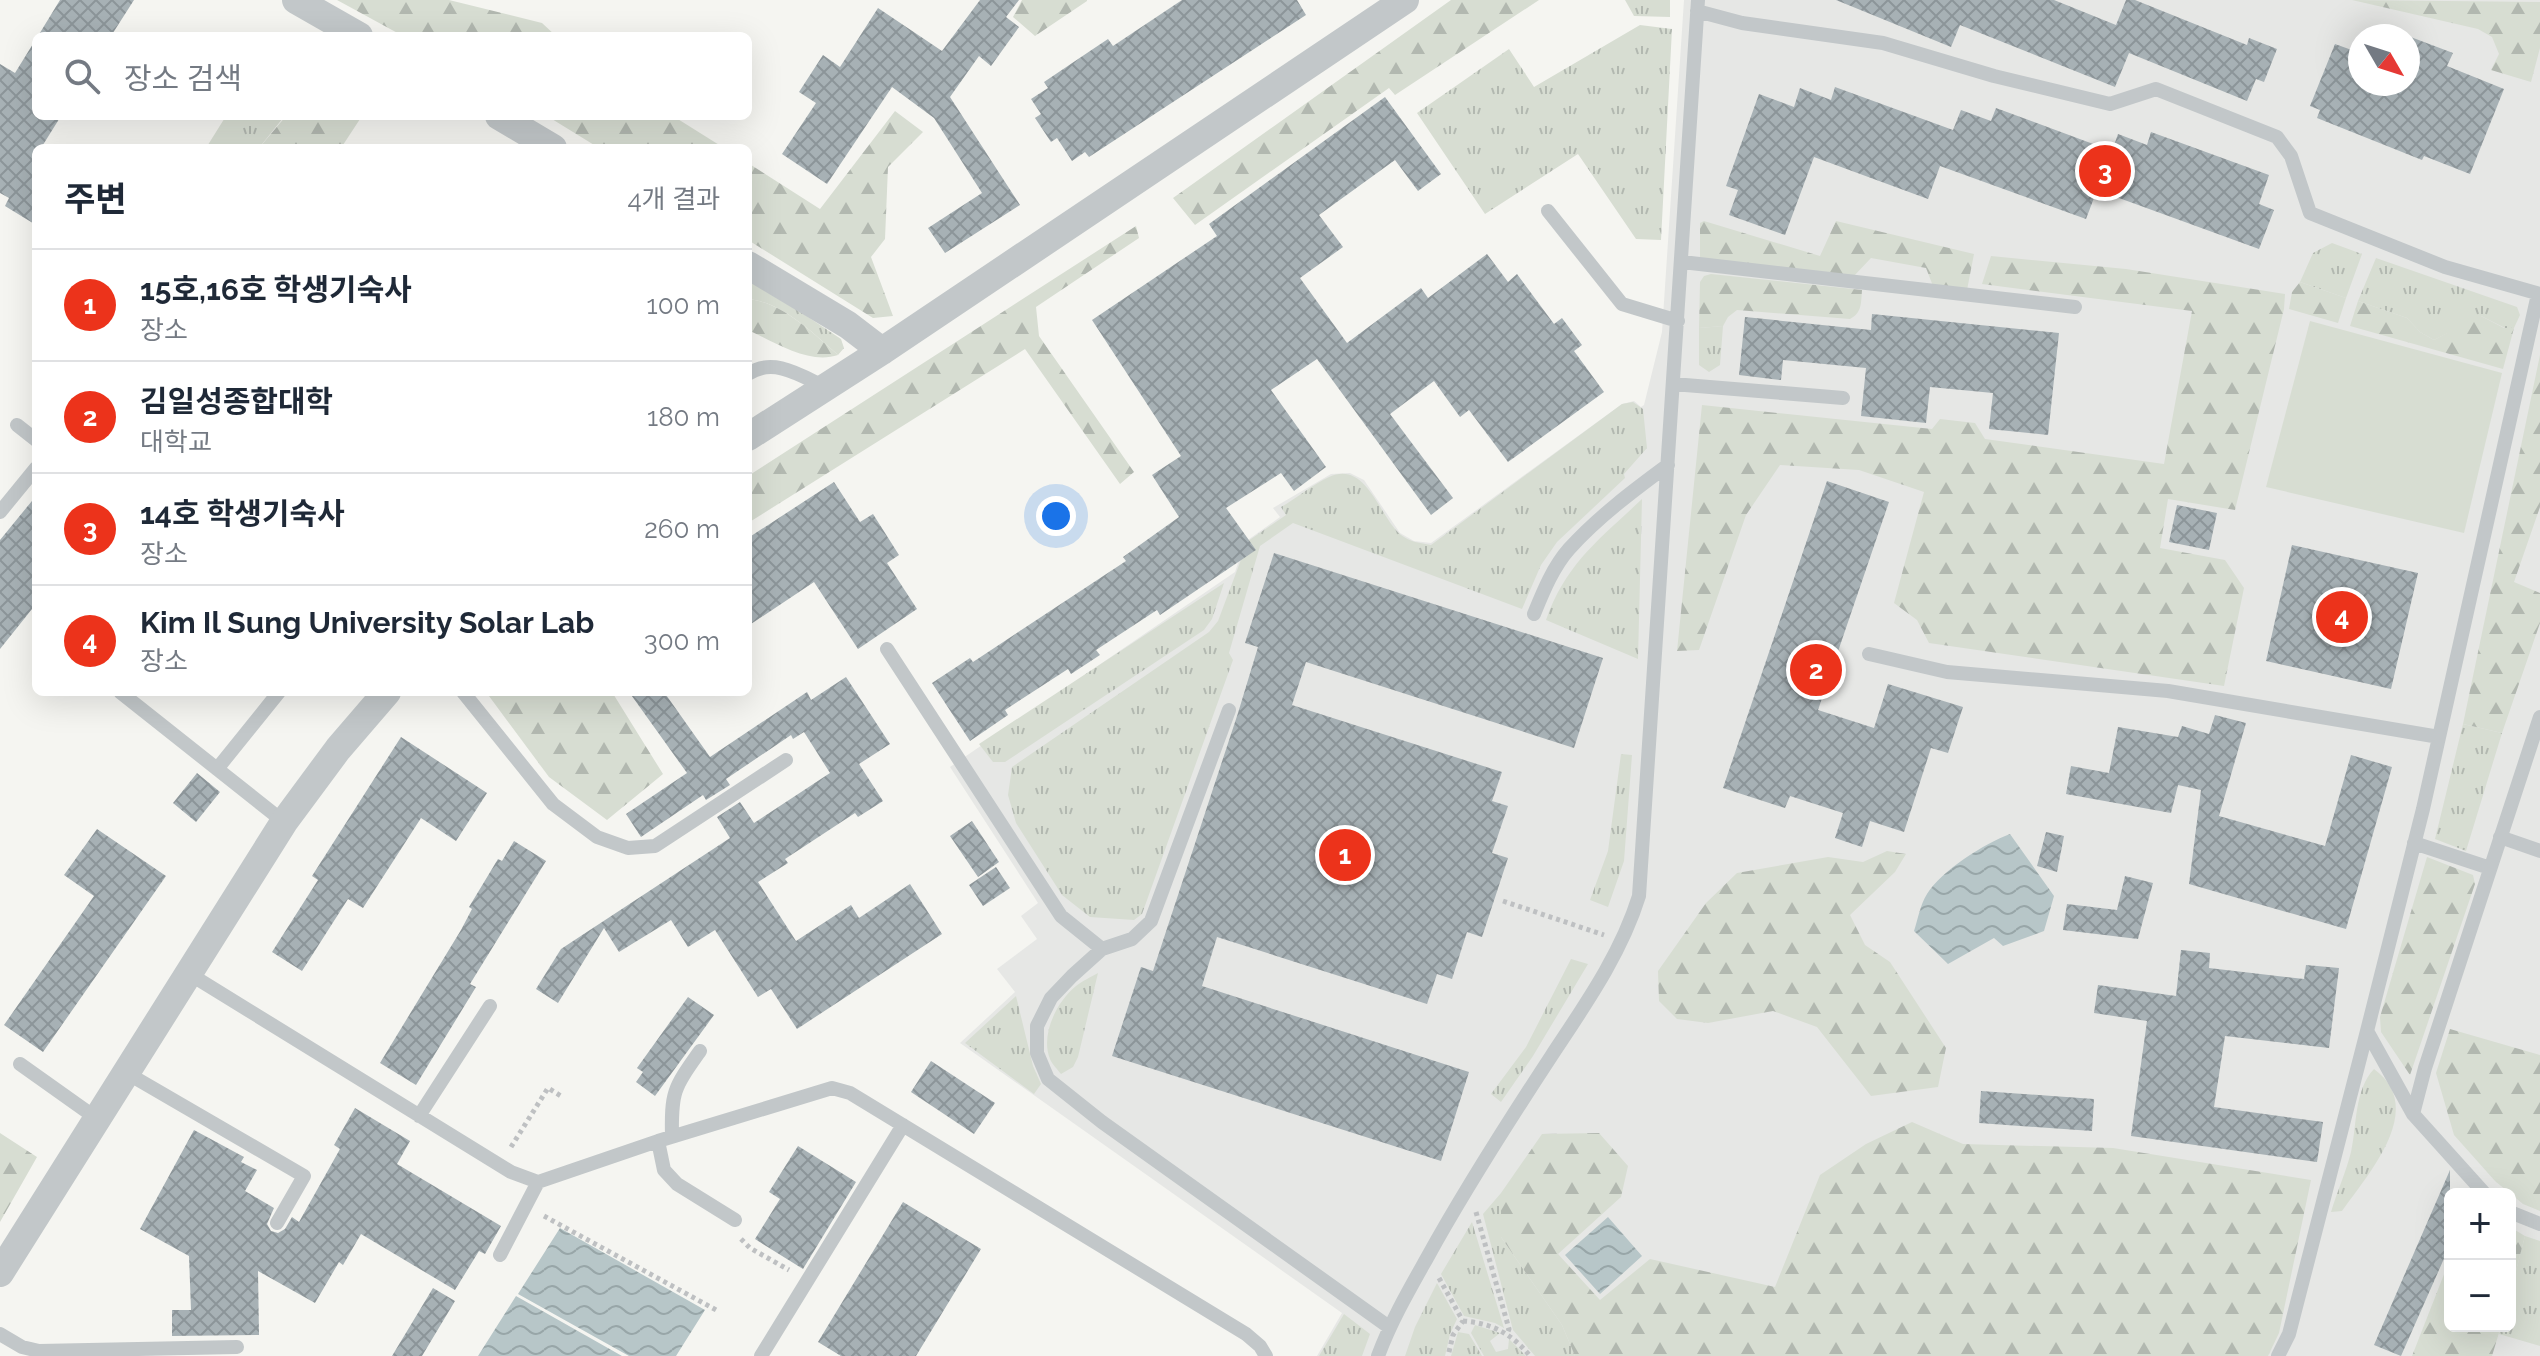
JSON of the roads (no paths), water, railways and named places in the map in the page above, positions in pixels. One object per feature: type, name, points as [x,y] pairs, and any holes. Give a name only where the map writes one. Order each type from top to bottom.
[{"type":"street","points":[[296,0],[352,32]]},
{"type":"street","points":[[752,434],[882,351],[1405,0]]},
{"type":"street","points":[[506,120],[546,144]]},
{"type":"street","points":[[752,267],[848,325],[882,351]]},
{"type":"street","points":[[0,1273],[284,822],[338,749],[384,696]]},
{"type":"lane","points":[[1378,1356],[1389,1327],[1466,1190],[1597,986],[1639,896],[1698,6],[1742,23],[1883,43],[1994,76],[2110,104],[2156,89],[2277,137],[2291,156],[2310,213],[2445,267],[2539,294],[2414,843],[2289,1334],[2278,1356]]},
{"type":"lane","points":[[1548,211],[1622,304],[1678,321]]},
{"type":"lane","points":[[1682,262],[2075,307]]},
{"type":"lane","points":[[752,372],[769,366],[787,370],[825,388]]},
{"type":"lane","points":[[1673,384],[1843,398]]},
{"type":"lane","points":[[17,425],[32,437]]},
{"type":"lane","points":[[1534,614],[1553,572],[1568,550],[1635,489],[1668,465]]},
{"type":"lane","points":[[0,512],[32,473]]},
{"type":"lane","points":[[887,649],[1061,916],[1102,949]]},
{"type":"lane","points":[[1869,654],[1947,672],[2168,691],[2439,737]]},
{"type":"lane","points":[[125,696],[284,822]]},
{"type":"lane","points":[[217,769],[276,696]]},
{"type":"lane","points":[[466,696],[553,804],[597,837],[628,848],[655,846],[786,760]]},
{"type":"lane","points":[[1229,710],[1151,921],[1132,939],[1102,949],[1051,998],[1037,1026],[1037,1053],[1048,1079],[1102,1122],[1389,1327]]},
{"type":"lane","points":[[2413,1114],[2425,1068],[2540,717]]},
{"type":"lane","points":[[2500,837],[2540,851]]},
{"type":"lane","points":[[2414,843],[2490,868]]},
{"type":"lane","points":[[188,973],[499,1165],[538,1182],[832,1088],[850,1093],[1246,1334],[1266,1356]]},
{"type":"lane","points":[[419,1116],[490,1006]]},
{"type":"lane","points":[[2367,1031],[2413,1114],[2480,1188]]},
{"type":"lane","points":[[700,1051],[679,1081],[671,1101],[664,1170],[677,1184],[735,1220]]},
{"type":"lane","points":[[20,1064],[96,1118]]},
{"type":"lane","points":[[125,1072],[304,1176],[277,1223]]},
{"type":"lane","points":[[761,1356],[903,1125]]},
{"type":"lane","points":[[500,1255],[538,1182]]},
{"type":"lane","points":[[2516,1214],[2540,1224]]},
{"type":"lane","points":[[0,1334],[22,1347],[39,1351],[237,1347]]},
{"type":"water","points":[[2010,834],[2054,896],[2044,931],[2003,946],[1994,938],[1948,964],[1914,931],[1925,898],[1953,867]]},
{"type":"water","points":[[1608,1217],[1642,1256],[1600,1294],[1565,1255]]},
{"type":"water","points":[[560,1228],[705,1310],[676,1356],[629,1356],[518,1294]]},
{"type":"water","points":[[516,1296],[622,1356],[478,1356]]},
{"type":"place","name":"14호 학생기숙사","points":[[2105,171]]},
{"type":"place","name":"Kim Il Sung University Solar Lab","points":[[2342,617]]},
{"type":"place","name":"김일성종합대학","points":[[1816,670]]},
{"type":"place","name":"15호,16호 학생기숙사","points":[[1345,855]]}]
